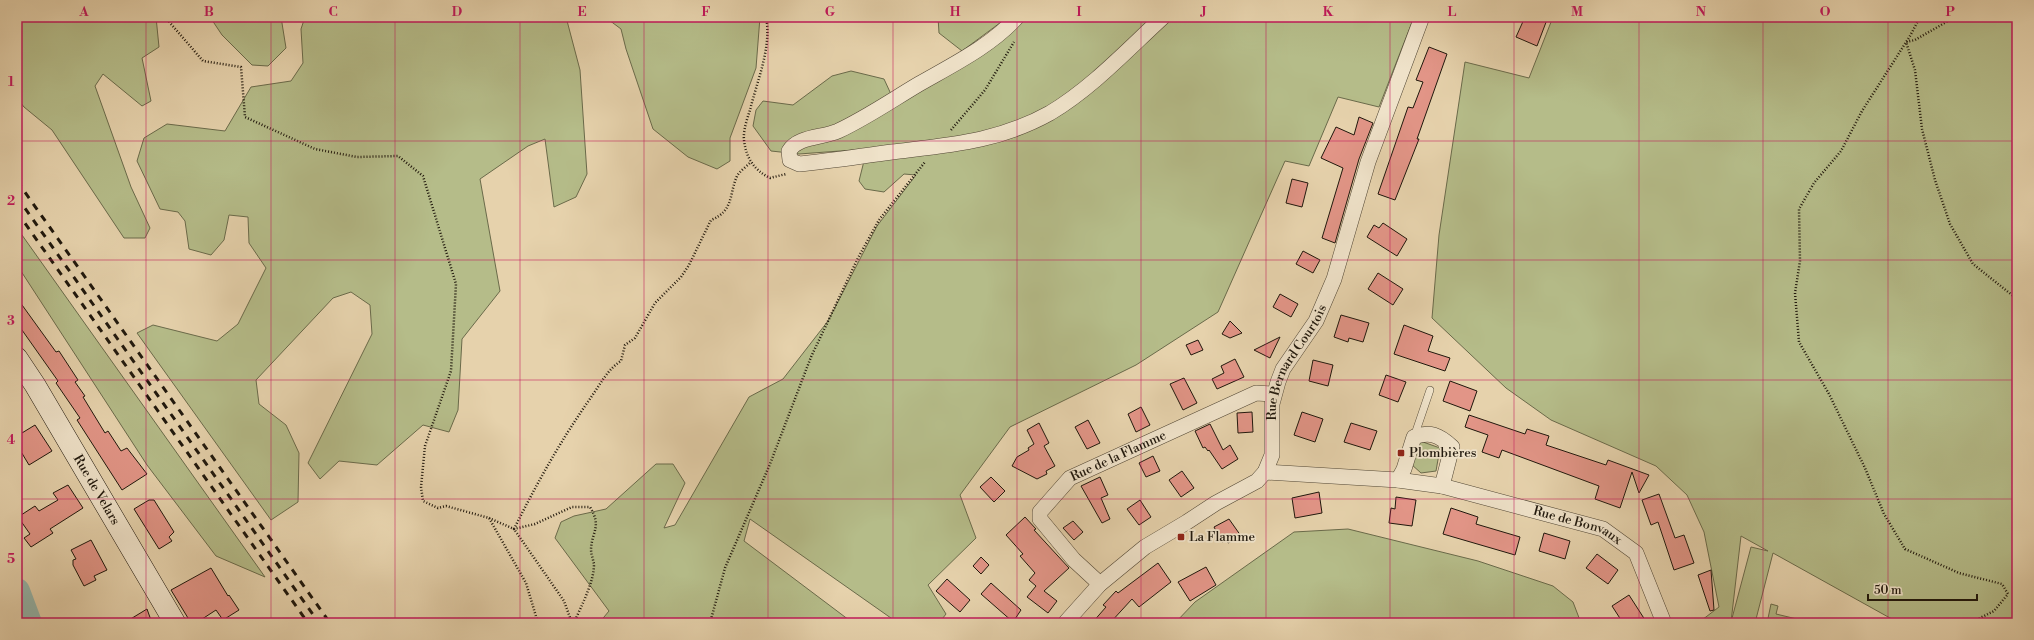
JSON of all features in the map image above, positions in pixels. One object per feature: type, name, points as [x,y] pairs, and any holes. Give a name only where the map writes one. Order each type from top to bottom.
[{"type":"main road","name":"Rue de Velars","points":[[17,358],[35,385],[175,623]]},
{"type":"street","points":[[1016,17],[1000,33],[966,56],[850,125],[829,135],[804,140],[793,145],[789,151],[790,160],[799,164],[938,146],[994,137],[1016,129],[1050,113],[1084,89],[1163,17]]},
{"type":"street","name":"Rue Bernard Courtois","points":[[1265,472],[1272,455],[1272,404],[1274,394],[1283,369],[1316,321],[1334,279],[1368,162],[1422,17]]},
{"type":"street","name":"Rue de la Flamme","points":[[1100,584],[1074,560],[1040,519],[1040,512],[1046,503],[1070,478],[1101,462],[1256,393],[1274,394]]},
{"type":"street","points":[[1398,480],[1404,469],[1414,437],[1425,433],[1443,438],[1452,446],[1442,486]]},
{"type":"street","points":[[1065,623],[1100,584],[1145,547],[1216,503],[1257,480],[1265,472]]},
{"type":"street","name":"Rue de Bonvaux","points":[[1265,472],[1398,480],[1442,486],[1603,530],[1636,553],[1664,623]]},
{"type":"lane","points":[[1414,437],[1430,390]]},
{"type":"path","points":[[165,17],[203,61],[241,68],[245,117],[315,149],[357,157],[398,156],[423,176],[456,284],[451,371],[425,446],[421,487],[423,501],[438,508],[446,506],[489,518],[514,529],[564,601],[573,623]]},
{"type":"path","points":[[766,17],[767,25],[765,52],[744,138],[748,157],[756,169],[770,178],[783,176],[799,164]]},
{"type":"path","points":[[1920,17],[1906,42],[1862,111],[1841,151],[1814,183],[1799,209],[1800,261],[1795,293],[1799,342],[1829,394],[1865,468],[1884,514],[1905,549],[1960,573],[2002,584],[2008,594],[1994,611],[1970,623]]},
{"type":"path","points":[[1906,42],[1915,40],[1955,17]]},
{"type":"path","points":[[710,623],[725,568],[770,464],[811,357],[848,279],[879,220],[985,90],[1017,37]]},
{"type":"path","points":[[1906,42],[1915,70],[1922,129],[1935,180],[1950,224],[1973,264],[2017,299]]},
{"type":"path","points":[[514,529],[540,476],[584,407],[612,367],[621,361],[625,344],[635,338],[655,303],[685,271],[712,220],[720,217],[725,211],[738,175],[751,162]]},
{"type":"path","points":[[514,529],[535,524],[572,507],[590,507],[594,513],[597,527],[591,549],[594,565],[589,586],[573,623]]},
{"type":"path","points":[[489,518],[526,583],[538,623]]},
{"type":"path","points":[[17,608],[23,623]]},
{"type":"path","points":[[1466,623],[1472,620],[1538,623]]},
{"type":"green space","points":[[17,17],[156,17],[159,47],[142,58],[151,101],[142,106],[103,74],[95,86],[131,187],[150,228],[145,238],[124,238],[52,130],[24,107],[17,98]]},
{"type":"green space","points":[[210,17],[281,17],[286,48],[268,66],[252,65],[222,35]]},
{"type":"green space","points":[[305,17],[566,17],[580,70],[587,174],[576,197],[554,207],[545,139],[528,146],[480,179],[500,291],[462,339],[458,410],[449,432],[423,425],[377,465],[339,461],[320,479],[308,463],[372,334],[370,305],[351,292],[333,298],[256,380],[259,404],[286,425],[299,453],[298,502],[271,520],[137,333],[153,325],[217,341],[238,324],[266,268],[249,243],[248,217],[229,215],[224,240],[211,255],[189,249],[185,221],[178,212],[160,209],[137,161],[144,138],[167,124],[225,131],[251,87],[291,81],[303,63],[301,29]]},
{"type":"green space","points":[[605,17],[760,17],[756,68],[730,138],[730,161],[717,169],[688,157],[653,129],[626,49],[621,29]]},
{"type":"green space","points":[[938,17],[1008,17],[962,51],[939,33]]},
{"type":"green space","points":[[1024,17],[1414,17],[1379,107],[1338,97],[1309,166],[1285,161],[1218,312],[1136,365],[1010,427],[960,495],[976,538],[928,585],[946,614],[939,623],[898,623],[750,519],[744,541],[853,623],[599,623],[609,611],[555,538],[561,522],[574,516],[606,509],[656,464],[673,464],[685,483],[664,528],[675,525],[749,397],[783,379],[828,321],[877,226],[916,175],[904,174],[884,192],[865,189],[859,181],[867,149],[799,154],[771,151],[753,126],[756,110],[763,101],[793,105],[832,76],[851,71],[884,79],[896,105]]},
{"type":"green space","points":[[1553,17],[2017,17],[2017,623],[1899,623],[1773,553],[1755,623],[1698,623],[1719,607],[1704,532],[1687,495],[1656,466],[1551,420],[1506,388],[1432,318],[1439,235],[1465,62],[1529,78]],"holes":[[[1741,536],[1768,551],[1751,547],[1731,622]]]},
{"type":"green space","points":[[17,228],[265,577],[216,556],[147,465],[17,265]]},
{"type":"green space","points":[[1423,442],[1440,448],[1436,471],[1421,473],[1411,464],[1417,443]]},
{"type":"green space","points":[[1348,529],[1478,561],[1553,586],[1573,602],[1581,623],[1175,623],[1195,602],[1294,532]]},
{"type":"green space","points":[[17,591],[31,623],[17,623]]},
{"type":"green space","points":[[1771,604],[1778,606],[1776,614],[1801,620],[1800,623],[1767,623]]},
{"type":"building","points":[[1525,17],[1548,17],[1537,46],[1516,37]]},
{"type":"building","points":[[1429,47],[1447,54],[1417,139],[1419,139],[1395,200],[1378,194],[1408,107],[1413,108],[1423,82],[1416,80]]},
{"type":"building","points":[[1359,117],[1373,123],[1359,159],[1335,243],[1322,238],[1343,168],[1321,158],[1336,127],[1354,135]]},
{"type":"building","points":[[1292,179],[1308,183],[1302,207],[1286,203]]},
{"type":"building","points":[[1383,223],[1407,239],[1397,256],[1367,237],[1374,225],[1379,228]]},
{"type":"building","points":[[1303,251],[1320,260],[1313,273],[1296,264]]},
{"type":"building","points":[[1378,273],[1403,289],[1393,305],[1368,289]]},
{"type":"building","points":[[1280,294],[1298,304],[1291,317],[1273,307]]},
{"type":"building","points":[[17,298],[56,352],[59,351],[78,380],[75,382],[85,396],[83,397],[105,433],[108,431],[121,451],[127,448],[147,474],[122,490],[77,420],[80,418],[56,383],[58,381],[17,323]]},
{"type":"building","points":[[1341,315],[1369,323],[1363,342],[1349,338],[1348,342],[1334,337]]},
{"type":"building","points":[[1230,321],[1242,333],[1230,338],[1222,334]]},
{"type":"building","points":[[1404,325],[1433,336],[1428,351],[1450,358],[1445,371],[1394,354]]},
{"type":"building","points":[[1280,337],[1270,358],[1254,350]]},
{"type":"building","points":[[1198,340],[1203,350],[1191,355],[1186,345]]},
{"type":"building","points":[[1235,359],[1244,377],[1217,389],[1212,379],[1224,373],[1221,366]]},
{"type":"building","points":[[1313,360],[1333,365],[1328,386],[1309,381]]},
{"type":"building","points":[[1386,375],[1406,382],[1398,402],[1379,395]]},
{"type":"building","points":[[1184,378],[1197,403],[1183,410],[1170,384]]},
{"type":"building","points":[[1450,381],[1477,391],[1470,411],[1443,401]]},
{"type":"building","points":[[1141,407],[1150,425],[1136,432],[1128,414]]},
{"type":"building","points":[[1252,412],[1253,432],[1238,433],[1237,413]]},
{"type":"building","points":[[1302,412],[1323,419],[1315,442],[1294,435]]},
{"type":"building","points":[[1469,415],[1525,434],[1527,429],[1549,436],[1546,445],[1606,465],[1608,460],[1649,475],[1639,493],[1632,472],[1620,508],[1595,499],[1599,486],[1502,450],[1499,458],[1482,452],[1488,435],[1465,427]]},
{"type":"building","points":[[1088,420],[1100,443],[1087,449],[1075,427]]},
{"type":"building","points":[[1039,423],[1049,443],[1044,446],[1055,466],[1046,471],[1047,474],[1037,479],[1012,466],[1017,457],[1029,450],[1028,448],[1034,444],[1027,430]]},
{"type":"building","points":[[1351,423],[1377,431],[1370,450],[1344,442]]},
{"type":"building","points":[[1210,424],[1223,450],[1230,445],[1238,459],[1222,469],[1209,450],[1208,451],[1205,447],[1203,448],[1195,431]]},
{"type":"building","points":[[35,425],[52,451],[29,465],[17,445],[17,436]]},
{"type":"building","points":[[1153,456],[1160,471],[1146,477],[1139,463]]},
{"type":"building","points":[[1182,471],[1194,488],[1181,497],[1169,480]]},
{"type":"building","points":[[991,477],[1005,491],[994,502],[980,487]]},
{"type":"building","points":[[1100,477],[1108,495],[1101,498],[1110,519],[1102,523],[1081,486]]},
{"type":"building","points":[[68,485],[83,508],[50,529],[53,533],[31,547],[24,538],[30,534],[18,517],[35,506],[39,511],[58,500],[53,493]]},
{"type":"building","points":[[1319,492],[1322,513],[1295,518],[1292,498]]},
{"type":"building","points":[[1659,494],[1675,538],[1684,535],[1694,563],[1674,570],[1658,522],[1651,525],[1642,500]]},
{"type":"building","points":[[1396,497],[1416,500],[1412,526],[1389,523],[1391,508],[1395,509]]},
{"type":"building","points":[[149,500],[154,500],[174,532],[169,537],[172,541],[159,549],[134,509]]},
{"type":"building","points":[[1140,500],[1151,517],[1139,525],[1127,509]]},
{"type":"building","points":[[1451,508],[1478,517],[1476,524],[1520,537],[1515,555],[1443,534]]},
{"type":"building","points":[[1025,517],[1036,529],[1034,530],[1069,568],[1044,591],[1057,601],[1048,613],[1027,597],[1036,586],[1029,580],[1035,573],[1020,556],[1023,554],[1006,535]]},
{"type":"building","points":[[1229,519],[1241,536],[1228,543],[1227,540],[1222,542],[1214,527]]},
{"type":"building","points":[[1073,521],[1083,532],[1074,540],[1063,528]]},
{"type":"building","points":[[1544,533],[1570,541],[1565,559],[1539,551]]},
{"type":"building","points":[[91,540],[107,570],[94,576],[96,580],[84,586],[73,565],[73,560],[76,559],[71,550]]},
{"type":"building","points":[[1597,554],[1618,570],[1608,584],[1586,568]]},
{"type":"building","points":[[981,557],[989,565],[981,574],[973,566]]},
{"type":"building","points":[[1158,563],[1171,582],[1139,607],[1132,599],[1110,623],[1092,623],[1106,607],[1103,605],[1116,591],[1118,593]]},
{"type":"building","points":[[1206,567],[1216,585],[1190,601],[1178,582]]},
{"type":"building","points":[[211,568],[228,596],[229,595],[239,610],[223,620],[216,610],[196,623],[191,623],[171,590]]},
{"type":"building","points":[[1711,570],[1714,610],[1710,611],[1698,575]]},
{"type":"building","points":[[947,579],[970,600],[960,612],[936,591]]},
{"type":"building","points":[[991,583],[1021,610],[1013,622],[981,594]]},
{"type":"building","points":[[1629,595],[1647,623],[1623,623],[1612,606]]},
{"type":"building","points":[[147,609],[152,623],[124,623]]},
{"type":"waterway","points":[[17,591],[29,623]]},
{"type":"railway","points":[[17,181],[330,623]]},
{"type":"railway","points":[[17,197],[319,623]]},
{"type":"railway","points":[[17,212],[308,623]]},
{"type":"place","name":"Plombières","points":[[1401,453]]},
{"type":"place","name":"La Flamme","points":[[1181,537]]}]
